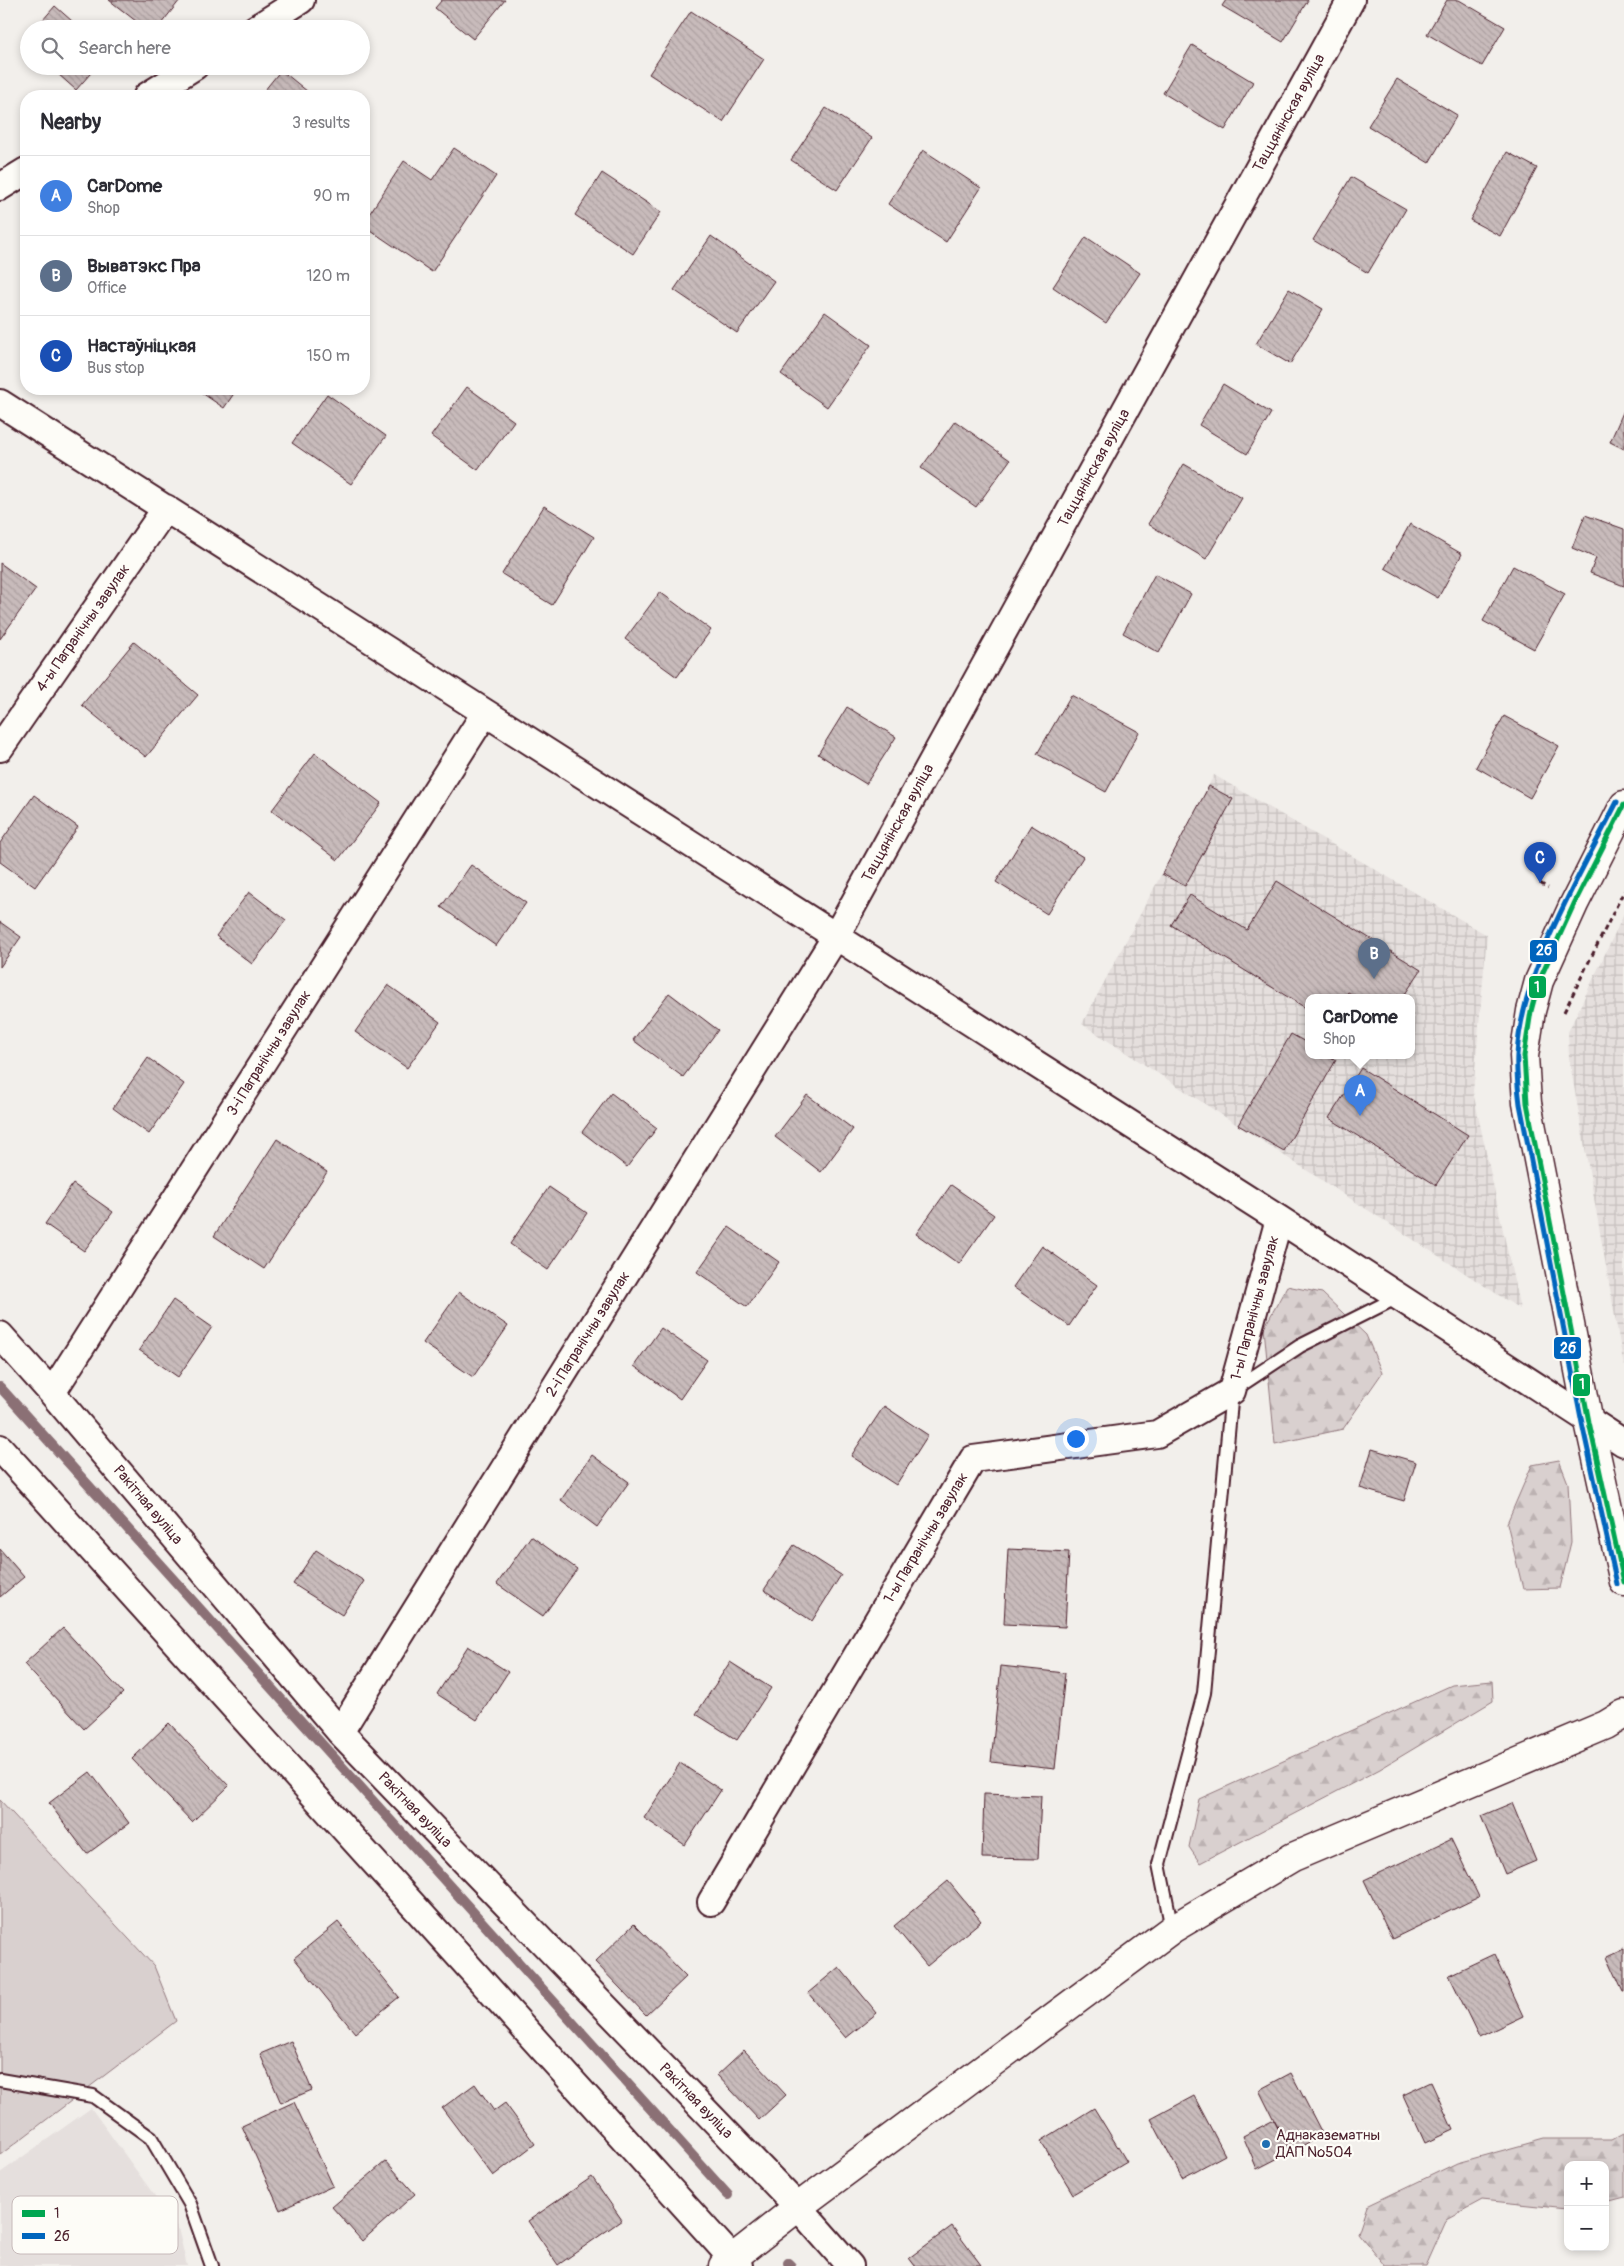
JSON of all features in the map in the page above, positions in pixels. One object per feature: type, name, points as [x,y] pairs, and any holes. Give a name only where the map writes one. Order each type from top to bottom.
[{"type":"street","points":[[269,20],[301,0]]},
{"type":"street","name":"Таццянінская вуліца","points":[[836,936],[1351,0]]},
{"type":"street","points":[[157,90],[181,75]]},
{"type":"street","points":[[0,187],[20,175]]},
{"type":"street","points":[[0,403],[1279,1218],[1589,1422],[1624,1443]]},
{"type":"street","name":"4-ы Пагранічны завулак","points":[[0,748],[166,508]]},
{"type":"street","name":"3-і Пагранічны завулак","points":[[52,1393],[485,713]]},
{"type":"street","points":[[1624,806],[1574,904],[1539,981],[1524,1056],[1527,1103],[1589,1422],[1624,1582]]},
{"type":"street","name":"2-і Пагранічны завулак","points":[[340,1732],[836,936]]},
{"type":"street","name":"1-ы Пагранічны завулак","points":[[711,1902],[973,1459],[1158,1434],[1232,1391],[1279,1218]]},
{"type":"street","name":"Ракітная вуліца","points":[[0,1335],[52,1393],[340,1732],[798,2207],[850,2266]]},
{"type":"street","points":[[0,1448],[731,2264],[798,2207],[1172,1929],[1293,1857],[1606,1725],[1624,1714]]},
{"type":"lane","points":[[1172,1929],[1159,1864],[1204,1693],[1232,1391],[1300,1346],[1400,1296]]},
{"type":"lane","points":[[0,2080],[93,2096],[151,2138],[190,2204],[212,2266]]},
{"type":"path","points":[[1561,1018],[1624,891]]},
{"type":"shaded area","points":[[1214,775],[1487,935],[1473,1092],[1520,1309],[1082,1024]]},
{"type":"shaded area","points":[[1624,914],[1624,1367],[1569,1058],[1568,1032]]},
{"type":"shaded area","points":[[91,2108],[155,2196],[12,2196],[12,2254],[178,2254],[178,2228],[187,2266],[0,2266],[0,2173]]},
{"type":"green space","points":[[1287,1286],[1322,1293],[1366,1335],[1382,1373],[1343,1429],[1275,1444],[1264,1328]]},
{"type":"green space","points":[[1559,1460],[1568,1483],[1571,1542],[1560,1588],[1523,1589],[1507,1523],[1532,1465]]},
{"type":"green space","points":[[1492,1681],[1493,1701],[1380,1769],[1200,1863],[1189,1847],[1199,1799],[1452,1685]]},
{"type":"green space","points":[[0,1800],[154,1966],[176,2021],[0,2155]]},
{"type":"green space","points":[[1624,2132],[1624,2196],[1609,2200],[1609,2161],[1564,2161],[1564,2209],[1482,2200],[1447,2219],[1426,2266],[1385,2266],[1358,2233],[1367,2206],[1457,2163],[1544,2139],[1611,2139]]},
{"type":"building","points":[[109,0],[180,0],[164,20],[135,20]]},
{"type":"building","points":[[442,0],[505,0],[473,39],[435,8]]},
{"type":"building","points":[[1226,0],[1308,0],[1283,42],[1222,6]]},
{"type":"building","points":[[1447,0],[1459,0],[1505,27],[1482,66],[1427,34]]},
{"type":"building","points":[[55,6],[71,20],[43,20]]},
{"type":"building","points":[[691,11],[764,59],[723,122],[649,74]]},
{"type":"building","points":[[1192,45],[1253,82],[1225,130],[1163,93]]},
{"type":"building","points":[[59,75],[89,75],[76,90]]},
{"type":"building","points":[[277,75],[287,75],[306,90],[265,90]]},
{"type":"building","points":[[1397,79],[1457,115],[1429,163],[1368,126]]},
{"type":"building","points":[[826,108],[872,138],[837,190],[791,160]]},
{"type":"building","points":[[454,148],[496,176],[432,272],[370,230],[370,213],[404,161],[432,180]]},
{"type":"building","points":[[923,150],[981,188],[946,242],[888,204]]},
{"type":"building","points":[[1507,152],[1537,168],[1500,236],[1470,220]]},
{"type":"building","points":[[602,173],[661,212],[633,254],[575,215]]},
{"type":"building","points":[[1351,177],[1406,209],[1368,273],[1313,240]]},
{"type":"building","points":[[711,236],[774,281],[737,333],[674,290]]},
{"type":"building","points":[[1086,237],[1140,273],[1106,323],[1053,287]]},
{"type":"building","points":[[1289,289],[1323,309],[1290,364],[1256,344]]},
{"type":"building","points":[[825,312],[871,345],[827,407],[781,374]]},
{"type":"building","points":[[1223,384],[1271,413],[1247,454],[1199,425]]},
{"type":"building","points":[[467,387],[514,421],[478,470],[431,436]]},
{"type":"building","points":[[205,395],[233,395],[224,408]]},
{"type":"building","points":[[326,395],[386,436],[351,484],[292,443]]},
{"type":"building","points":[[1624,410],[1624,449],[1610,442]]},
{"type":"building","points":[[955,421],[1010,460],[976,507],[921,468]]},
{"type":"building","points":[[1184,464],[1242,498],[1206,559],[1148,524]]},
{"type":"building","points":[[544,506],[594,537],[552,605],[502,574]]},
{"type":"building","points":[[1585,515],[1624,529],[1624,586],[1590,573],[1596,558],[1572,548]]},
{"type":"building","points":[[1410,524],[1462,554],[1438,598],[1385,568]]},
{"type":"building","points":[[0,563],[36,589],[0,639]]},
{"type":"building","points":[[1513,566],[1565,594],[1534,649],[1483,621]]},
{"type":"building","points":[[1155,574],[1191,594],[1159,653],[1123,633]]},
{"type":"building","points":[[660,592],[711,630],[677,677],[625,639]]},
{"type":"building","points":[[134,642],[198,695],[146,757],[82,705]]},
{"type":"building","points":[[1071,695],[1139,732],[1106,792],[1037,754]]},
{"type":"building","points":[[847,707],[896,737],[866,784],[818,754]]},
{"type":"building","points":[[1504,716],[1559,746],[1530,798],[1476,767]]},
{"type":"building","points":[[315,753],[381,803],[338,860],[272,810]]},
{"type":"building","points":[[1209,786],[1233,799],[1185,886],[1162,874]]},
{"type":"building","points":[[34,795],[78,827],[35,887],[0,862],[0,843]]},
{"type":"building","points":[[1031,825],[1083,857],[1047,914],[996,882]]},
{"type":"building","points":[[471,865],[526,903],[496,946],[441,907]]},
{"type":"building","points":[[1277,881],[1421,970],[1405,994],[1352,994],[1348,992],[1346,994],[1305,994],[1305,1008],[1171,925],[1190,895],[1247,930]]},
{"type":"building","points":[[249,892],[286,920],[252,964],[216,936]]},
{"type":"building","points":[[0,922],[21,937],[0,967]]},
{"type":"building","points":[[388,985],[440,1022],[407,1068],[355,1032]]},
{"type":"building","points":[[669,993],[718,1030],[683,1077],[633,1040]]},
{"type":"building","points":[[1291,1034],[1305,1042],[1305,1059],[1336,1060],[1284,1151],[1238,1125]]},
{"type":"building","points":[[148,1058],[184,1084],[149,1134],[113,1108]]},
{"type":"building","points":[[1361,1068],[1468,1135],[1436,1185],[1329,1118]]},
{"type":"building","points":[[611,1093],[657,1128],[627,1167],[582,1132]]},
{"type":"building","points":[[807,1095],[853,1129],[821,1172],[775,1137]]},
{"type":"building","points":[[277,1139],[327,1172],[264,1269],[214,1236]]},
{"type":"building","points":[[73,1184],[113,1212],[84,1251],[45,1224]]},
{"type":"building","points":[[951,1185],[994,1215],[959,1264],[916,1234]]},
{"type":"building","points":[[549,1187],[587,1213],[548,1270],[510,1244]]},
{"type":"building","points":[[729,1227],[779,1262],[747,1307],[697,1272]]},
{"type":"building","points":[[1042,1246],[1097,1285],[1069,1326],[1013,1287]]},
{"type":"building","points":[[459,1292],[508,1326],[473,1377],[423,1343]]},
{"type":"building","points":[[173,1300],[212,1327],[178,1377],[139,1350]]},
{"type":"building","points":[[661,1328],[707,1360],[680,1399],[634,1366]]},
{"type":"building","points":[[884,1406],[928,1435],[896,1485],[851,1456]]},
{"type":"building","points":[[1372,1449],[1416,1462],[1404,1501],[1360,1488]]},
{"type":"building","points":[[592,1455],[629,1482],[597,1527],[561,1500]]},
{"type":"building","points":[[531,1536],[577,1569],[543,1616],[497,1584]]},
{"type":"building","points":[[794,1545],[841,1575],[812,1621],[764,1590]]},
{"type":"building","points":[[0,1549],[24,1577],[0,1597]]},
{"type":"building","points":[[1008,1549],[1069,1552],[1065,1627],[1004,1624]]},
{"type":"building","points":[[316,1550],[364,1581],[342,1615],[293,1584]]},
{"type":"building","points":[[63,1628],[123,1693],[84,1729],[24,1664]]},
{"type":"building","points":[[468,1646],[508,1672],[477,1720],[437,1694]]},
{"type":"building","points":[[730,1662],[771,1688],[737,1740],[696,1714]]},
{"type":"building","points":[[1001,1666],[1065,1673],[1055,1769],[991,1762]]},
{"type":"building","points":[[169,1723],[229,1786],[192,1822],[132,1759]]},
{"type":"building","points":[[680,1763],[721,1790],[685,1845],[644,1818]]},
{"type":"building","points":[[90,1772],[129,1823],[87,1854],[49,1803]]},
{"type":"building","points":[[984,1794],[1041,1796],[1038,1859],[982,1858]]},
{"type":"building","points":[[1512,1803],[1536,1861],[1505,1874],[1481,1816]]},
{"type":"building","points":[[1451,1839],[1479,1897],[1392,1939],[1364,1880]]},
{"type":"building","points":[[948,1881],[981,1921],[927,1966],[894,1926]]},
{"type":"building","points":[[338,1922],[399,1997],[355,2033],[294,1958]]},
{"type":"building","points":[[634,1924],[686,1977],[646,2015],[595,1962]]},
{"type":"building","points":[[1624,1948],[1624,1991],[1623,1991],[1607,1956]]},
{"type":"building","points":[[1494,1954],[1523,2016],[1479,2037],[1449,1975]]},
{"type":"building","points":[[839,1967],[877,2013],[846,2038],[808,1993]]},
{"type":"building","points":[[291,2041],[312,2090],[281,2103],[260,2054]]},
{"type":"building","points":[[744,2050],[786,2095],[759,2120],[717,2075]]},
{"type":"building","points":[[1291,2073],[1323,2135],[1290,2152],[1259,2090]]},
{"type":"building","points":[[1431,2082],[1453,2130],[1425,2143],[1403,2095]]},
{"type":"building","points":[[475,2084],[494,2111],[505,2103],[535,2144],[493,2176],[442,2108]]},
{"type":"building","points":[[1194,2096],[1225,2155],[1182,2178],[1151,2119]]},
{"type":"building","points":[[294,2102],[333,2186],[280,2210],[242,2126]]},
{"type":"building","points":[[1094,2108],[1127,2162],[1073,2194],[1041,2141]]},
{"type":"building","name":"Аднаказематны ДАП №504","points":[[1274,2120],[1290,2152],[1257,2169],[1243,2136]]},
{"type":"building","points":[[386,2161],[415,2194],[362,2241],[332,2207]]},
{"type":"building","points":[[592,2177],[622,2220],[558,2265],[528,2221]]},
{"type":"building","points":[[952,2226],[981,2265],[915,2266],[909,2258]]},
{"type":"waterway","points":[[0,1387],[728,2195]]},
{"type":"waterway","points":[[788,2263],[791,2266]]},
{"type":"transit line","name":"2б","points":[[1617,802],[1555,925],[1529,990],[1521,1023],[1517,1055],[1517,1080],[1520,1104],[1582,1423],[1617,1584]]},
{"type":"transit line","name":"1","points":[[1624,805],[1574,904],[1539,981],[1531,1011],[1524,1056],[1527,1103],[1589,1422],[1624,1582]]},
{"type":"place","name":"Настаўніцкая","points":[[1540,883]]},
{"type":"place","name":"Выватэкс Пра","points":[[1374,979]]},
{"type":"place","name":"CarDome","points":[[1360,1116]]},
{"type":"place","name":"Аднаказематны ДАП №504","points":[[1266,2144]]}]
